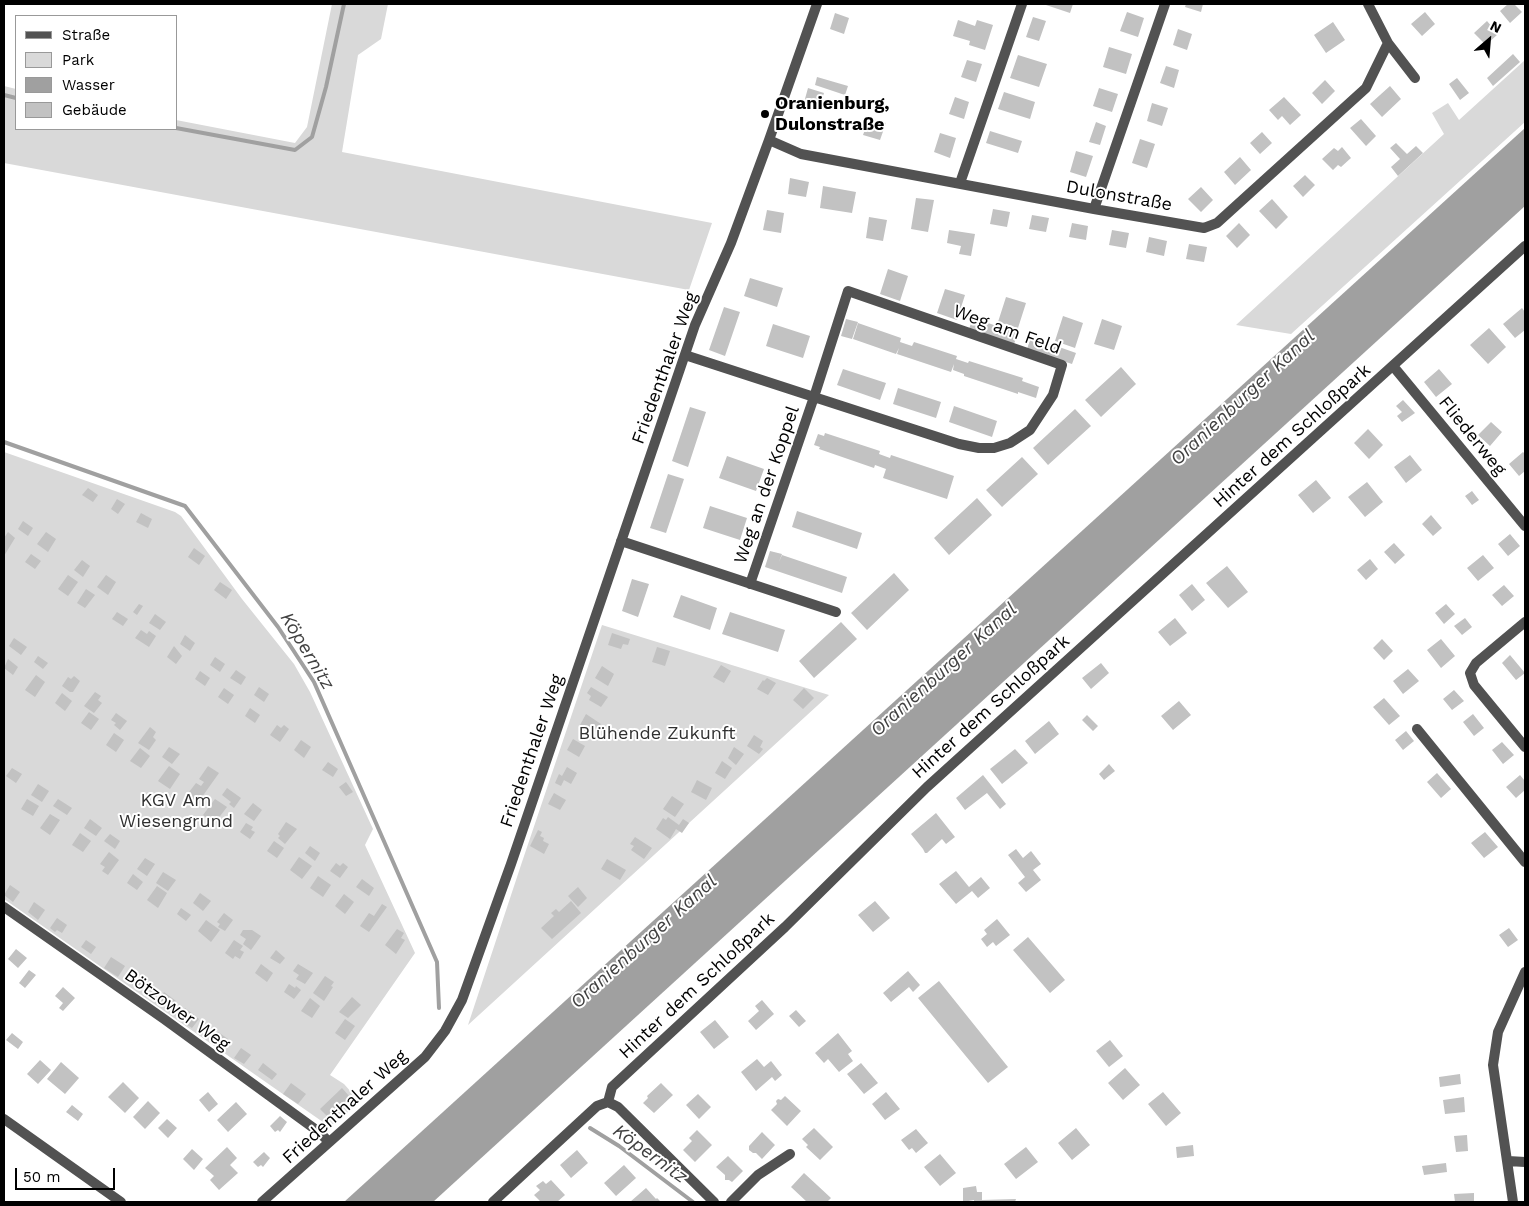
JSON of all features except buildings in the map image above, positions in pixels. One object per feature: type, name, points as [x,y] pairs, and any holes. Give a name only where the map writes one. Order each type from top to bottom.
[{"type":"street","name":"Friedenthaler Weg","points":[[262,1202],[425,1057],[444,1031],[462,1000],[511,864],[685,355],[713,281],[731,243],[770,140],[817,4]]},
{"type":"street","points":[[960,184],[1022,4]]},
{"type":"street","points":[[1094,209],[1165,4]]},
{"type":"street","points":[[1368,4],[1388,43],[1415,78]]},
{"type":"street","name":"Dulonstraße","points":[[770,140],[801,154],[1204,228],[1217,223],[1366,88],[1388,43]]},
{"type":"street","name":"Hinter dem Schloßpark","points":[[608,1102],[612,1086],[785,927],[927,787],[1525,246]]},
{"type":"street","name":"Weg am Feld","points":[[685,355],[814,397],[959,444],[979,448],[994,448],[1010,443],[1030,430],[1053,395],[1062,365],[848,291],[814,397]]},
{"type":"street","name":"Fliederweg","points":[[1393,366],[1525,526]]},
{"type":"street","name":"Weg an der Koppel","points":[[750,584],[814,397]]},
{"type":"street","name":"Weg an der Koppel","points":[[621,541],[836,612]]},
{"type":"street","points":[[1525,622],[1476,663],[1470,673],[1474,685],[1525,747]]},
{"type":"street","points":[[1417,729],[1525,862]]},
{"type":"street","name":"Bötzower Weg","points":[[4,907],[164,1019],[330,1142]]},
{"type":"street","points":[[1513,1202],[1493,1065],[1498,1032],[1525,972]]},
{"type":"street","points":[[493,1202],[597,1106],[608,1102],[618,1107],[714,1202]]},
{"type":"street","points":[[4,1119],[121,1202]]},
{"type":"street","points":[[731,1202],[758,1175],[790,1154]]},
{"type":"street","points":[[1508,1162],[1525,1162]]},
{"type":"green space","points":[[332,4],[388,4],[381,39],[358,55],[342,152],[712,223],[689,290],[4,163],[4,86],[15,89],[15,130],[178,130],[178,120],[295,143],[307,127]]},
{"type":"green space","points":[[1525,60],[1525,122],[1291,334],[1236,325],[1444,134],[1432,113],[1448,103],[1459,120]]},
{"type":"green space","name":"KGV Am Wiesengrund","points":[[4,452],[175,512],[181,516],[242,599],[294,664],[310,692],[373,829],[365,845],[415,953],[330,1075],[344,1084],[360,1102],[330,1127],[4,899]]},
{"type":"green space","name":"Blühende Zukunft","points":[[602,625],[829,695],[468,1025],[522,862]]},
{"type":"water","name":"Oranienburger Kanal","points":[[1525,128],[1525,206],[433,1202],[344,1202]]},
{"type":"waterway","points":[[178,128],[295,150],[312,137],[326,87],[344,4]]},
{"type":"waterway","points":[[4,95],[15,98]]},
{"type":"waterway","name":"Köpernitz","points":[[4,442],[185,506],[278,627],[314,682],[437,962],[439,1008]]},
{"type":"waterway","name":"Köpernitz","points":[[590,1128],[619,1146],[693,1202]]},
{"type":"place","name":"Oranienburg, Dulonstraße","points":[[765,114]]}]
